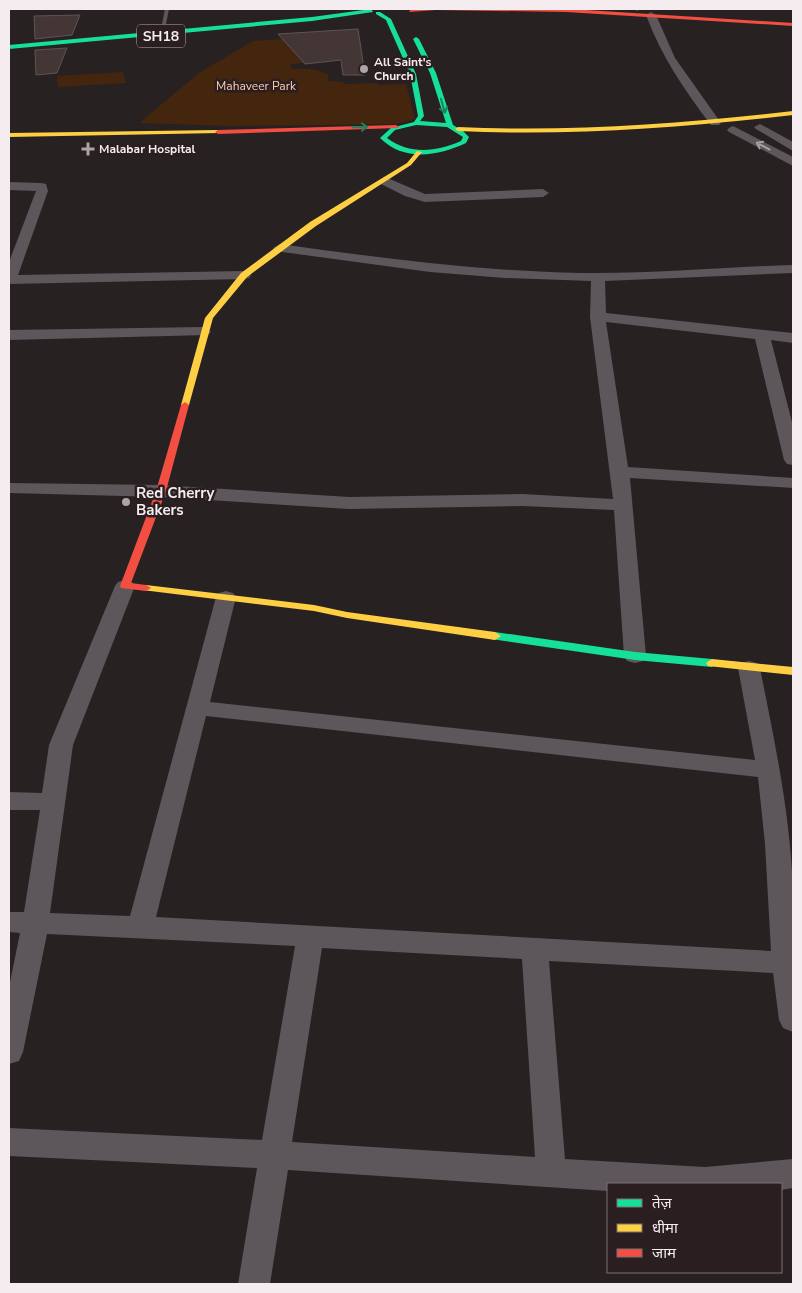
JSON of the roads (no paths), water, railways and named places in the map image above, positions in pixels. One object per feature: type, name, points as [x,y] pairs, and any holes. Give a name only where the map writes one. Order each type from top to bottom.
[{"type":"street","points":[[9,9],[87,9]]},
{"type":"street","name":"SH18","points":[[9,47],[280,25],[372,11],[409,15],[512,9],[651,15],[793,26]]},
{"type":"street","points":[[615,9],[793,20]]},
{"type":"street","points":[[372,11],[388,19],[413,74],[421,116],[416,123]]},
{"type":"street","points":[[409,15],[433,73],[446,118],[466,137],[464,142]]},
{"type":"street","points":[[651,15],[658,38],[684,84],[715,123]]},
{"type":"street","name":"SH18","points":[[9,47],[163,29],[272,19],[312,19]]},
{"type":"street","points":[[9,47],[312,19]]},
{"type":"street","points":[[9,134],[258,131],[396,127],[416,123],[484,131],[607,131],[666,128],[793,113]]},
{"type":"street","points":[[258,131],[288,136],[383,138],[388,144],[401,150],[419,152],[455,148],[464,142],[523,139],[606,140],[675,137],[793,122]]},
{"type":"street","points":[[760,126],[793,147]]},
{"type":"street","points":[[383,138],[386,132],[396,127]]},
{"type":"street","points":[[733,130],[793,162]]},
{"type":"street","points":[[9,1052],[36,922],[61,745],[161,491],[209,318],[244,275],[313,224],[385,181],[409,164],[419,152]]},
{"type":"street","points":[[385,181],[415,196],[425,198],[544,193]]},
{"type":"street","points":[[9,186],[33,185],[42,188],[9,280],[244,275]]},
{"type":"street","points":[[280,248],[375,263],[442,269],[598,277],[793,268]]},
{"type":"street","points":[[598,277],[598,317],[620,472],[635,656]]},
{"type":"street","points":[[598,317],[793,338]]},
{"type":"street","points":[[9,335],[204,332]]},
{"type":"street","points":[[762,335],[793,460]]},
{"type":"street","points":[[620,472],[793,483]]},
{"type":"street","points":[[9,488],[161,491],[349,503],[522,500],[622,505]]},
{"type":"street","points":[[124,586],[314,608],[348,615],[635,656],[673,658],[749,668],[793,671]]},
{"type":"street","points":[[140,927],[226,597]]},
{"type":"street","points":[[749,668],[785,845],[784,963],[792,1010]]},
{"type":"street","points":[[198,708],[769,770]]},
{"type":"street","points":[[9,801],[54,802]]},
{"type":"street","points":[[9,922],[140,927],[784,963]]},
{"type":"street","points":[[254,1284],[310,936]]},
{"type":"street","points":[[535,949],[551,1172]]},
{"type":"street","points":[[9,1142],[276,1155],[705,1182],[793,1174]]},
{"type":"lane","points":[[163,29],[167,9]]},
{"type":"place","name":"All Saint's Church","points":[[364,69]]},
{"type":"place","name":"Malabar Hospital","points":[[88,149]]},
{"type":"place","name":"Red Cherry Bakers","points":[[126,502]]},
{"type":"park label","name":"Mahaveer Park","points":[[256,86]]}]
